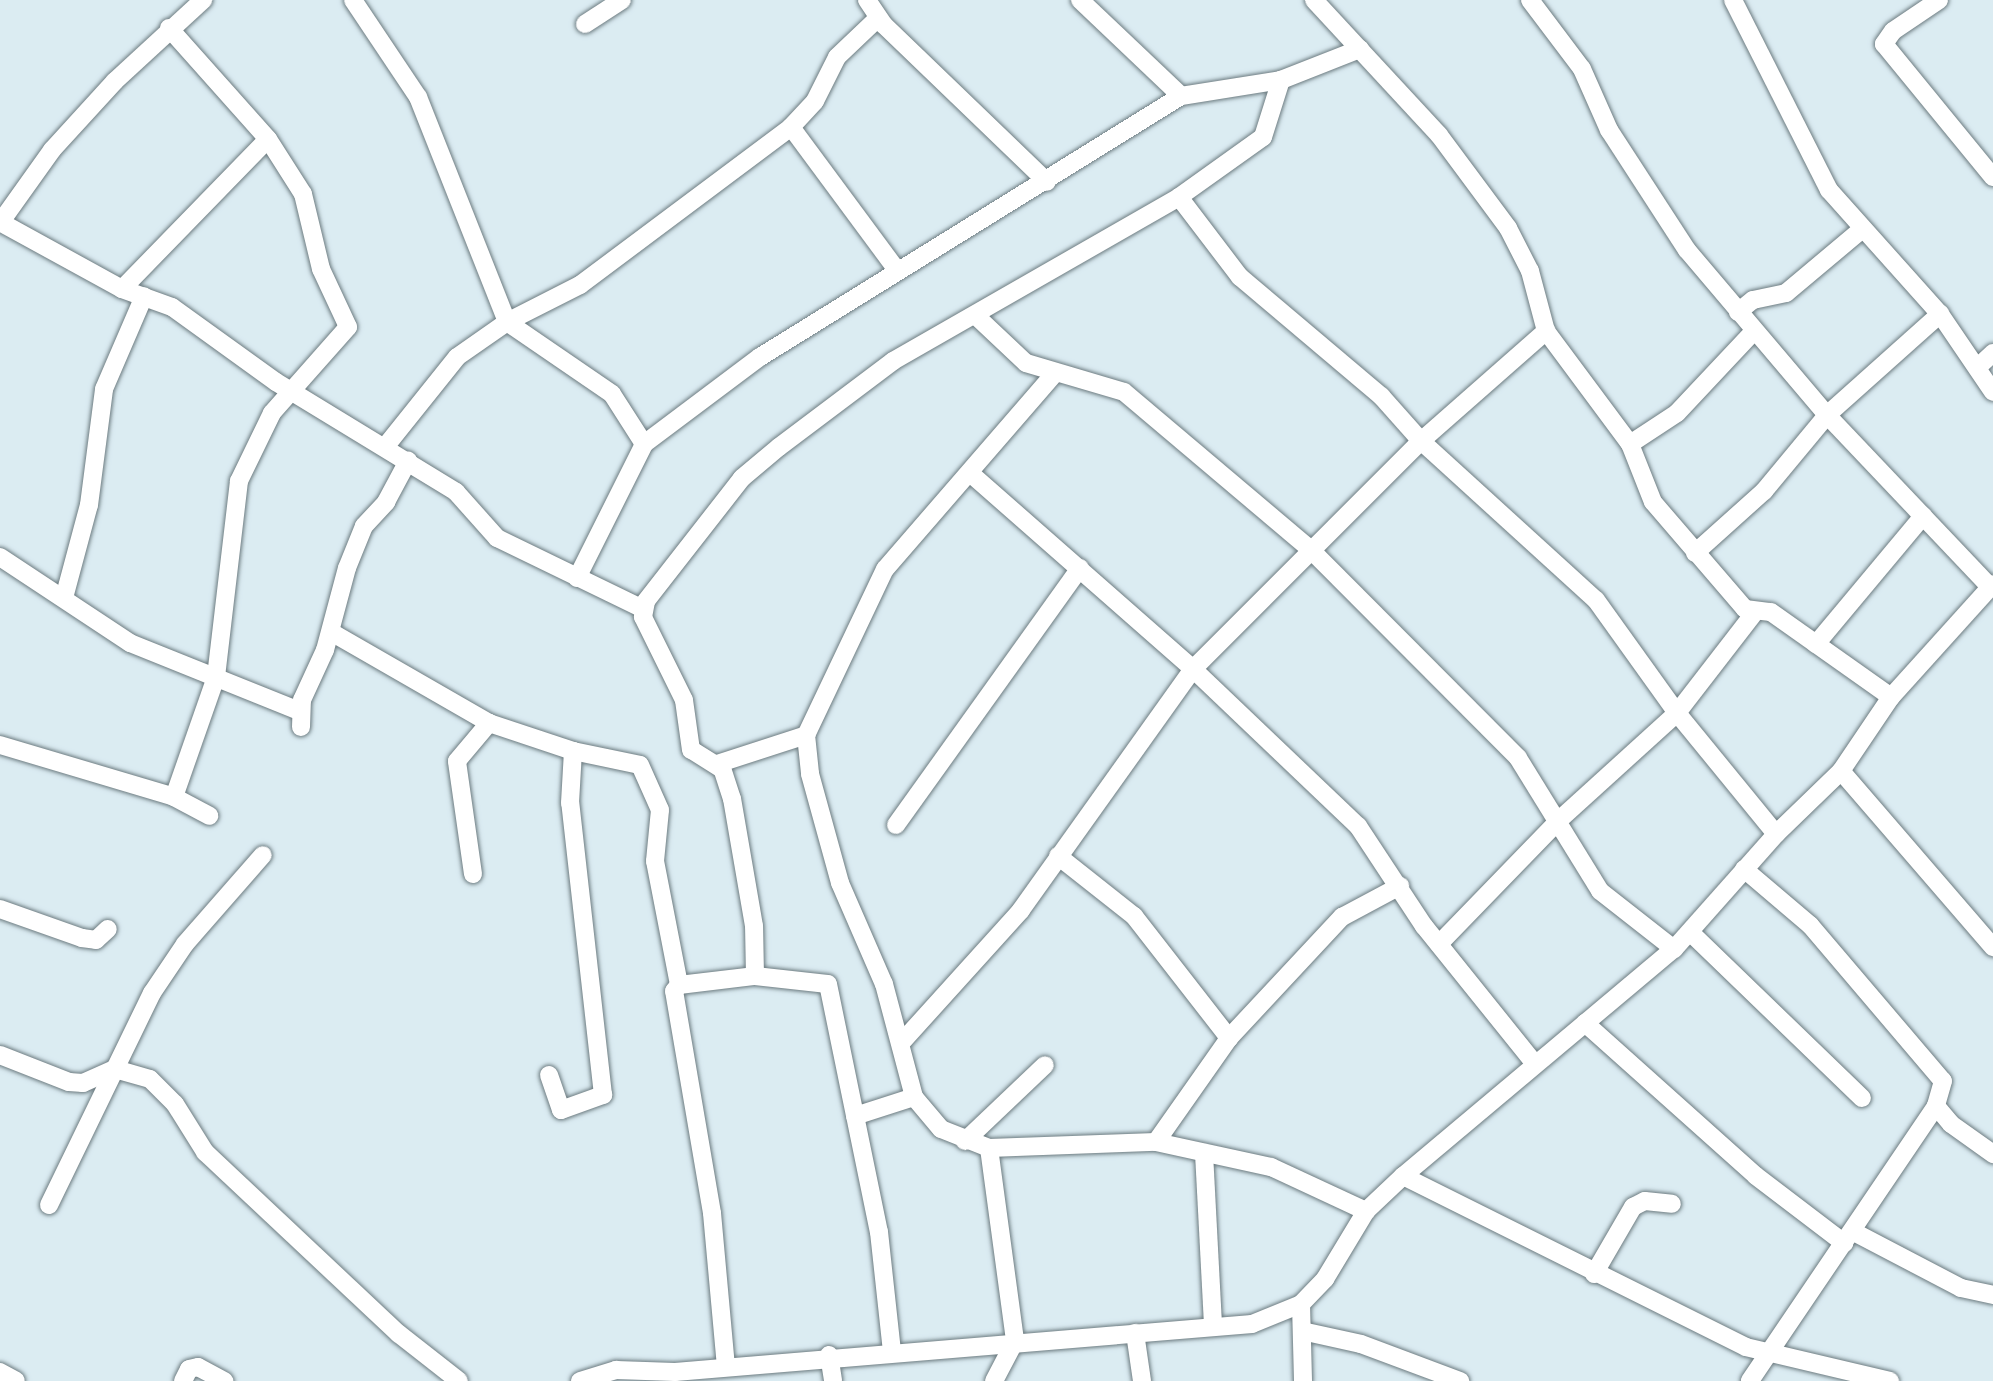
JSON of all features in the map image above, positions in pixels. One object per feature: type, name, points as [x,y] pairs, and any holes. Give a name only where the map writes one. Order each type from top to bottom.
[{"type":"street","points":[[203,0],[169,28],[52,150],[0,222],[122,289],[172,307],[292,392],[408,461],[464,499],[496,538],[643,609],[684,700],[691,750],[717,764],[738,824],[754,926],[755,976]]},
{"type":"street","points":[[353,0],[418,97],[507,322],[612,394],[644,443]]},
{"type":"street","points":[[585,24],[622,0]]},
{"type":"street","points":[[867,0],[878,18],[1047,182]]},
{"type":"street","points":[[1080,0],[1181,96]]},
{"type":"street","points":[[1314,0],[1439,135],[1508,228],[1530,271],[1546,331],[1630,444],[1653,502],[1695,553],[1745,609],[1771,612],[1891,697]]},
{"type":"street","points":[[580,1381],[616,1370],[676,1376],[726,1367],[830,1355],[1252,1324],[1301,1304],[1325,1279],[1366,1211],[1402,1176],[1674,949],[1776,834],[1841,771],[1891,697],[1991,585],[1827,415],[1738,312],[1647,195],[1582,69],[1530,0]]},
{"type":"street","points":[[1733,0],[1800,139],[1829,191],[1861,230],[1940,314],[1979,366],[1993,392]]},
{"type":"street","points":[[1939,0],[1893,31],[1884,44],[1993,177]]},
{"type":"street","points":[[385,447],[442,370],[507,322],[580,285],[790,127],[815,101],[837,57],[878,18]]},
{"type":"street","points":[[169,28],[268,139],[303,194],[321,269],[348,327],[272,412],[239,481],[216,677],[174,797]]},
{"type":"street","points":[[577,578],[644,443],[761,357],[896,269],[1047,182],[1181,96],[1280,80],[1360,49]]},
{"type":"street","points":[[643,609],[743,478],[893,361],[1179,198],[1263,137],[1280,80]]},
{"type":"street","points":[[790,127],[896,269]]},
{"type":"street","points":[[122,289],[268,139]]},
{"type":"street","points":[[1179,198],[1240,277],[1381,396],[1422,441],[1596,600],[1677,713],[1776,834]]},
{"type":"street","points":[[1738,312],[1753,300],[1786,293],[1861,230]]},
{"type":"street","points":[[64,598],[89,505],[104,389],[144,296]]},
{"type":"street","points":[[1695,553],[1764,491],[1827,415],[1940,314]]},
{"type":"street","points":[[975,315],[1026,363],[1124,392],[1311,550],[1518,758],[1559,820],[1600,891],[1674,949]]},
{"type":"street","points":[[901,1043],[977,964],[1192,669],[1422,441],[1546,331]]},
{"type":"street","points":[[1630,444],[1678,414],[1754,331]]},
{"type":"street","points":[[1979,366],[1993,353]]},
{"type":"street","points":[[1055,373],[885,569],[806,736],[813,786],[840,883],[884,984],[914,1097],[941,1129],[965,1141],[989,1148],[1156,1142],[1271,1167],[1366,1211]]},
{"type":"street","points":[[0,557],[130,643],[216,677],[300,719],[364,526],[386,502],[408,461]]},
{"type":"street","points":[[970,473],[1192,669],[1358,826],[1439,944],[1535,1064]]},
{"type":"street","points":[[1816,644],[1923,516]]},
{"type":"street","points":[[896,825],[1080,568]]},
{"type":"street","points":[[1439,944],[1559,820],[1677,713],[1755,612]]},
{"type":"street","points":[[331,632],[489,723],[573,751],[640,765],[657,794],[655,861],[679,985]]},
{"type":"street","points":[[473,874],[457,761],[489,723]]},
{"type":"street","points":[[717,764],[806,736]]},
{"type":"street","points":[[0,745],[174,797],[209,816]]},
{"type":"street","points":[[549,1075],[561,1110],[603,1095],[570,803],[573,751]]},
{"type":"street","points":[[1841,771],[1993,947]]},
{"type":"street","points":[[49,1205],[152,993],[185,944],[239,889],[263,855]]},
{"type":"street","points":[[1058,856],[1134,916],[1229,1038]]},
{"type":"street","points":[[1744,869],[1810,925],[1936,1069],[1943,1081],[1936,1106],[1774,1354],[1751,1381]]},
{"type":"street","points":[[1156,1142],[1229,1038],[1342,917],[1400,886]]},
{"type":"street","points":[[0,909],[82,938],[96,940],[108,929]]},
{"type":"street","points":[[1690,932],[1862,1098]]},
{"type":"street","points":[[726,1367],[712,1213],[674,991],[679,985],[755,976],[828,984],[879,1232],[892,1351]]},
{"type":"street","points":[[1585,1023],[1756,1176],[1848,1237],[1961,1288],[1993,1295]]},
{"type":"street","points":[[0,1055],[69,1082],[115,1069],[138,1072],[163,1089],[205,1152],[399,1334],[459,1381]]},
{"type":"street","points":[[965,1141],[1045,1065]]},
{"type":"street","points":[[855,1116],[914,1097]]},
{"type":"street","points":[[1936,1106],[1951,1124],[1993,1154]]},
{"type":"street","points":[[989,1148],[1015,1341],[994,1381]]},
{"type":"street","points":[[1204,1153],[1213,1325]]},
{"type":"street","points":[[1402,1176],[1594,1274],[1746,1347],[1890,1381]]},
{"type":"street","points":[[1594,1274],[1633,1207],[1645,1201],[1672,1204]]},
{"type":"street","points":[[1301,1304],[1303,1381]]},
{"type":"street","points":[[1302,1331],[1361,1344],[1460,1381]]},
{"type":"street","points":[[1135,1333],[1142,1381]]},
{"type":"street","points":[[830,1355],[833,1381]]},
{"type":"street","points":[[183,1381],[189,1369],[198,1367],[223,1381]]},
{"type":"street","points":[[0,1372],[16,1381]]}]
